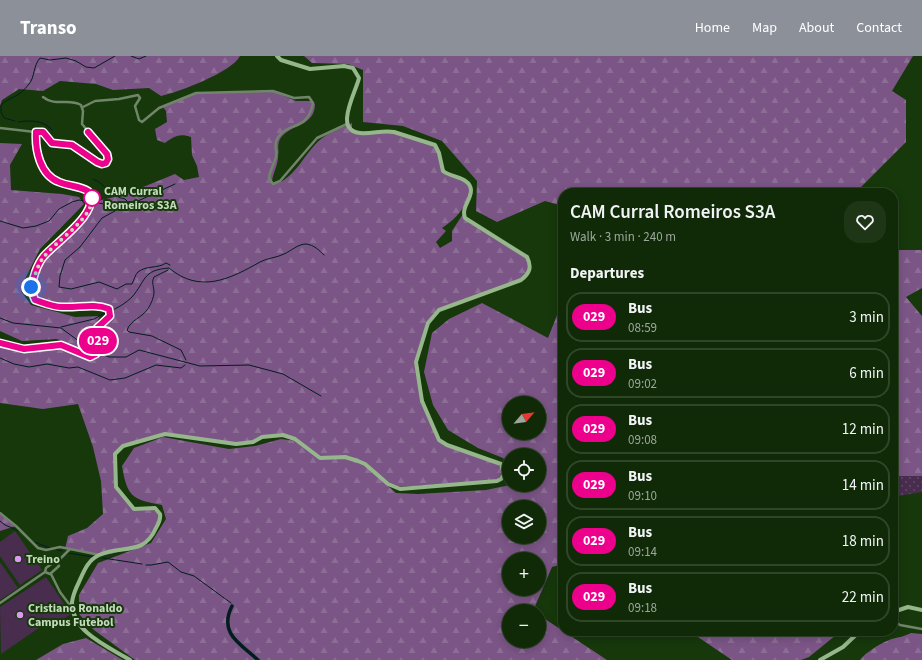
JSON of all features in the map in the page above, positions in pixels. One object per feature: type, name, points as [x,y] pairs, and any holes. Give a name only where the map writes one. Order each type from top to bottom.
[{"type":"main road","points":[[130,660],[83,629],[72,608],[73,597],[84,570],[90,562],[100,554],[145,544],[153,535],[160,521],[160,514],[155,508],[134,509],[121,496],[115,482],[114,459],[119,448],[157,435],[174,434],[236,444],[253,442],[262,437],[283,435],[295,439],[320,458],[345,457],[358,461],[388,484],[400,488],[497,481],[504,476],[504,471],[501,464],[447,445],[439,440],[422,401],[416,362],[428,323],[434,314],[448,306],[521,280],[528,274],[530,262],[527,257],[520,252],[468,222],[463,211],[470,195],[470,186],[466,181],[443,171],[436,146],[388,131],[356,132],[347,124],[347,112],[359,78],[353,68],[344,66],[310,69],[281,60],[277,56]]},
{"type":"main road","points":[[898,610],[908,607],[922,610]]},
{"type":"main road","points":[[820,660],[843,647],[855,636]]},
{"type":"street","points":[[83,107],[95,101],[119,99],[138,95],[140,98],[135,106],[139,120],[142,122],[159,108],[196,93],[273,91],[294,98],[308,97],[313,103],[309,116],[297,126],[282,132],[276,140],[276,158],[269,178],[273,184],[280,181],[317,138],[347,124]]},
{"type":"street","points":[[43,97],[50,102],[77,103],[83,107]]},
{"type":"street","points":[[0,128],[43,132],[50,141],[56,144],[72,145],[99,163],[108,161],[105,151],[82,124],[83,107]]},
{"type":"street","points":[[0,343],[24,349],[61,345],[90,357],[96,354],[98,343],[97,328],[108,318],[110,312],[108,308],[85,305],[65,307],[53,306],[35,300],[31,290],[42,260],[52,248],[76,228],[92,204],[88,191],[59,182],[45,171],[39,157],[36,132]]},
{"type":"street","points":[[0,513],[16,526],[38,548],[46,550],[60,547],[100,554]]},
{"type":"street","points":[[0,603],[45,572],[45,568],[54,562],[57,562],[70,549]]},
{"type":"street","points":[[51,574],[59,567],[57,562]]},
{"type":"street","points":[[45,572],[51,574],[60,592],[72,608]]},
{"type":"street","points":[[898,624],[922,629]]},
{"type":"shaded area","points":[[898,476],[922,476],[922,492],[898,496]]},
{"type":"shaded area","name":"Treino","points":[[15,531],[42,570],[20,585],[0,556],[0,542]]},
{"type":"shaded area","points":[[0,562],[18,588],[0,600]]},
{"type":"shaded area","points":[[46,577],[71,614],[50,628],[27,594],[46,623],[1,654],[0,607]]},
{"type":"green space","points":[[0,56],[240,56],[235,62],[216,75],[192,86],[161,96],[149,88],[113,90],[96,84],[60,81],[43,91],[19,89],[2,100],[0,106]]},
{"type":"green space","points":[[304,56],[913,56],[892,91],[906,100],[906,142],[860,188],[558,188],[558,205],[545,201],[497,222],[476,211],[477,181],[442,141],[403,126],[363,122],[363,70],[348,64],[312,63]]},
{"type":"green space","points":[[275,92],[296,101],[311,101],[315,104],[311,117],[289,130],[279,141],[278,160],[272,181],[275,184],[282,181],[295,171],[315,144],[321,139],[352,123],[352,130],[356,133],[388,131],[435,145],[444,169],[452,175],[466,181],[471,191],[460,212],[442,228],[446,231],[436,242],[440,248],[452,241],[452,231],[463,214],[468,222],[525,255],[530,268],[521,280],[439,310],[425,331],[422,340],[418,357],[417,378],[434,428],[443,443],[497,463],[502,469],[502,474],[497,481],[396,487],[365,465],[396,493],[418,494],[486,490],[502,487],[502,492],[546,492],[546,448],[502,448],[502,458],[478,448],[448,430],[433,405],[424,372],[432,333],[449,319],[482,303],[548,338],[558,313],[558,565],[552,567],[546,581],[546,552],[502,552],[502,596],[539,596],[536,604],[502,604],[502,648],[546,648],[546,620],[558,628],[558,636],[571,636],[607,660],[135,660],[94,630],[79,614],[79,595],[98,563],[151,543],[166,519],[162,505],[137,498],[129,490],[126,484],[122,466],[134,448],[163,437],[229,449],[255,446],[281,439],[297,441],[275,435],[244,444],[157,435],[119,449],[115,454],[115,482],[132,508],[150,508],[160,514],[153,535],[140,546],[110,554],[100,555],[65,549],[68,536],[87,528],[103,514],[101,481],[93,447],[78,404],[43,409],[0,403],[0,343],[24,349],[61,345],[86,356],[94,356],[98,348],[97,328],[108,318],[109,307],[92,302],[55,304],[37,298],[32,290],[42,263],[53,249],[87,217],[98,201],[126,194],[175,174],[184,180],[199,177],[197,166],[192,155],[191,137],[184,135],[177,136],[165,143],[157,140],[155,129],[167,122],[166,111],[163,107],[198,93]]},
{"type":"green space","points":[[0,143],[22,144],[10,165],[11,190],[62,194],[79,197],[84,204],[40,249],[24,281],[21,291],[31,305],[75,317],[100,316],[92,332],[86,351],[57,339],[22,341],[0,331]]},
{"type":"green space","points":[[898,250],[922,250],[922,288],[906,297],[922,316],[922,476],[898,476]]},
{"type":"green space","points":[[0,513],[16,526],[0,531]]},
{"type":"green space","points":[[911,633],[922,634],[922,660],[860,660],[869,651],[882,643]]},
{"type":"green space","points":[[696,636],[835,636],[809,657],[801,660],[732,660]]},
{"type":"green space","points":[[86,638],[123,660],[36,660],[63,644]]},
{"type":"waterway","points":[[15,121],[4,118],[1,112],[1,105],[25,89],[31,81],[36,64],[40,58],[50,60],[66,58],[76,61],[86,67],[94,68],[115,56]]},
{"type":"waterway","points":[[131,56],[139,59],[146,56]]},
{"type":"waterway","points":[[18,122],[27,121],[41,123],[45,124],[52,130]]},
{"type":"waterway","points":[[93,179],[98,181],[116,196],[127,201]]},
{"type":"waterway","points":[[0,221],[23,228],[36,226],[49,221],[59,209],[72,202],[79,200],[104,204],[138,201],[175,184]]},
{"type":"waterway","points":[[127,203],[102,218],[80,247],[65,260],[60,276],[59,287],[71,289],[99,282],[117,289],[126,284],[132,284],[135,276],[141,270],[166,263],[170,265]]},
{"type":"waterway","points":[[110,311],[119,307],[132,297],[146,277],[154,271],[160,269],[169,268],[181,276],[204,282],[215,281],[237,274],[263,261],[287,253],[303,244],[314,247],[324,255]]},
{"type":"waterway","points":[[168,270],[154,277],[154,294],[151,304],[145,313],[131,324],[127,330],[129,332],[152,336],[181,350],[186,360]]},
{"type":"waterway","points":[[61,327],[94,319],[107,312]]},
{"type":"waterway","points":[[0,318],[13,323],[61,328],[91,350],[109,357],[126,357],[139,350],[200,366],[249,365],[283,374],[321,396]]},
{"type":"waterway","points":[[0,358],[14,364],[29,367],[47,364],[69,368],[78,367],[110,380],[125,378],[156,365],[181,368],[185,365]]},
{"type":"waterway","points":[[0,521],[5,525],[19,531]]},
{"type":"waterway","points":[[34,542],[50,548]]},
{"type":"waterway","points":[[55,549],[62,551]]},
{"type":"waterway","points":[[68,553],[93,557]]},
{"type":"waterway","points":[[103,558],[142,564]]},
{"type":"waterway","points":[[146,565],[168,562],[181,572],[194,576],[231,603]]},
{"type":"waterway","points":[[232,606],[228,616],[228,624],[233,638],[258,660]]},
{"type":"bus line","name":"029","points":[[0,343],[24,349],[61,345],[86,356],[90,357],[96,354],[98,348],[97,328],[110,316],[108,308],[91,305],[69,307],[53,306],[35,300],[31,290],[38,265],[44,256],[76,228],[91,205],[92,200],[92,196],[85,189],[54,180],[45,171],[40,163],[36,132],[38,130],[43,132],[52,143],[68,143],[97,162],[102,164],[106,163],[108,161],[107,154],[88,132]]},
{"type":"place","name":"CAM Curral Romeiros S3A","points":[[92,198]]},
{"type":"place","name":"Treino","points":[[18,559]]},
{"type":"place","name":"Cristiano Ronaldo Campus Futebol","points":[[20,615]]},
{"type":"route","points":[[31,287],[38,265],[44,256],[76,228],[91,205],[92,196],[92,198]]}]
